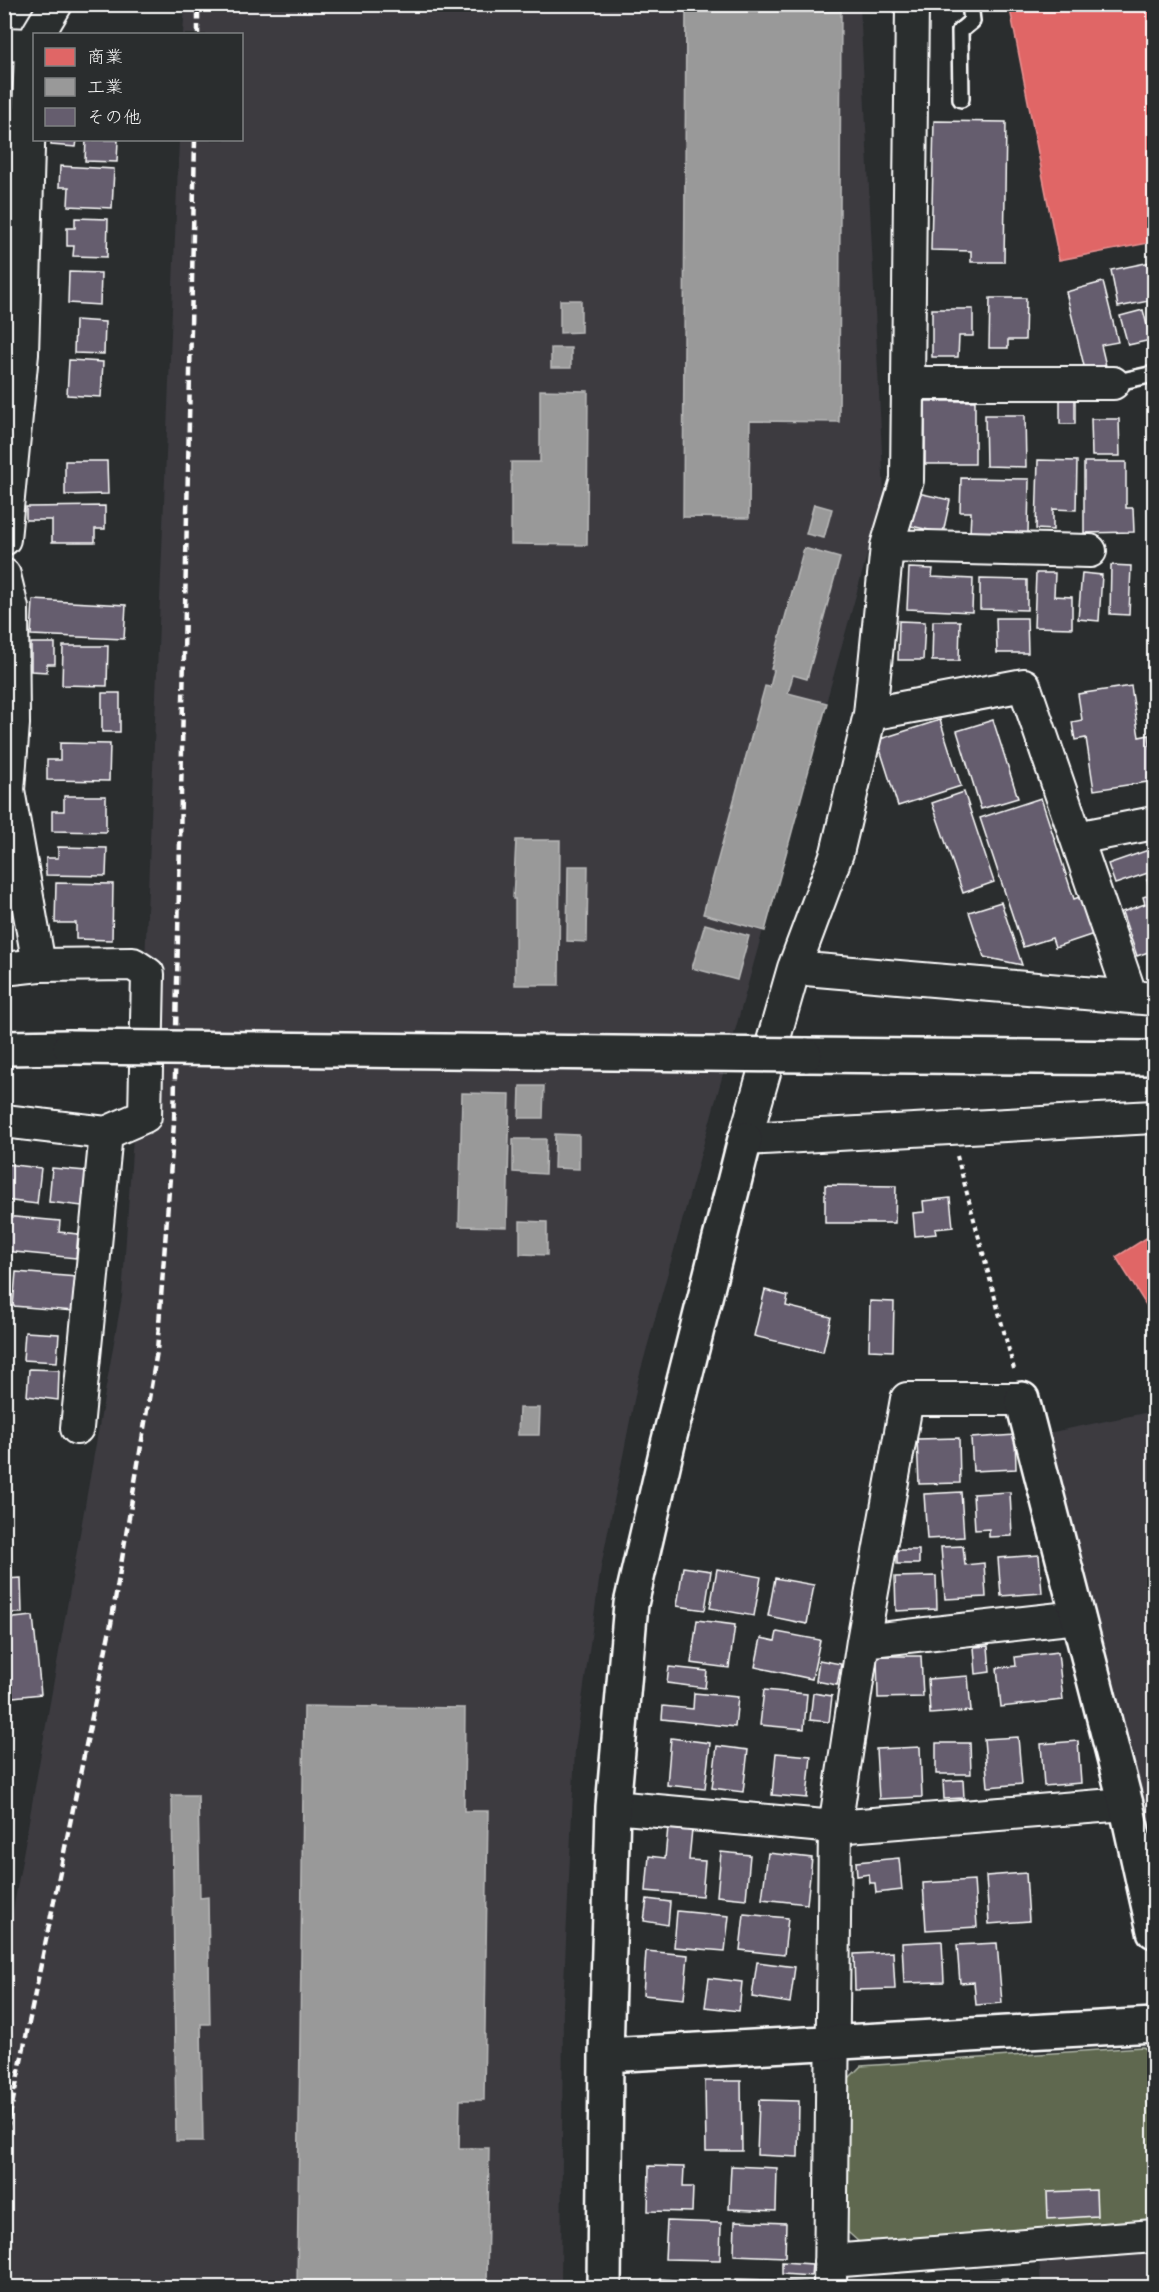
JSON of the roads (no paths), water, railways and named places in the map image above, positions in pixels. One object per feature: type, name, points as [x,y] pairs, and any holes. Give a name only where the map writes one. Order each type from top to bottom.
[{"type":"street","points":[[33,33],[56,4]]},
{"type":"street","points":[[604,2288],[606,2055],[613,1807],[631,1604],[668,1444],[745,1139],[794,968],[837,853],[870,714],[887,546],[907,480],[912,4]]},
{"type":"street","points":[[4,539],[27,41]]},
{"type":"street","points":[[908,383],[1113,383]]},
{"type":"street","points":[[887,546],[1090,551]]},
{"type":"street","points":[[4,575],[12,608],[13,724],[8,790],[39,965]]},
{"type":"street","points":[[794,968],[1143,998],[1077,838],[1024,685],[870,714]]},
{"type":"street","points":[[1077,838],[1155,823]]},
{"type":"street","points":[[4,969],[39,965],[133,964],[148,974],[144,1116],[106,1133],[4,1121]]},
{"type":"street","points":[[4,1048],[1155,1058]]},
{"type":"street","points":[[745,1139],[1155,1117]]},
{"type":"street","points":[[77,1428],[106,1133]]},
{"type":"street","points":[[1155,1931],[1126,1804],[1022,1399],[907,1399],[863,1641],[835,1827],[830,2274],[1155,2236]]},
{"type":"street","points":[[863,1641],[1078,1617]]},
{"type":"street","points":[[613,1807],[835,1827],[1126,1804]]},
{"type":"street","points":[[606,2055],[1155,2025]]},
{"type":"lane","points":[[961,99],[960,31],[972,21],[970,4]]},
{"type":"lane","points":[[1113,383],[1155,374]]},
{"type":"railway","points":[[198,4],[198,33]]},
{"type":"railway","points":[[4,2144],[111,1624],[157,1351],[174,1123],[195,141]]}]
